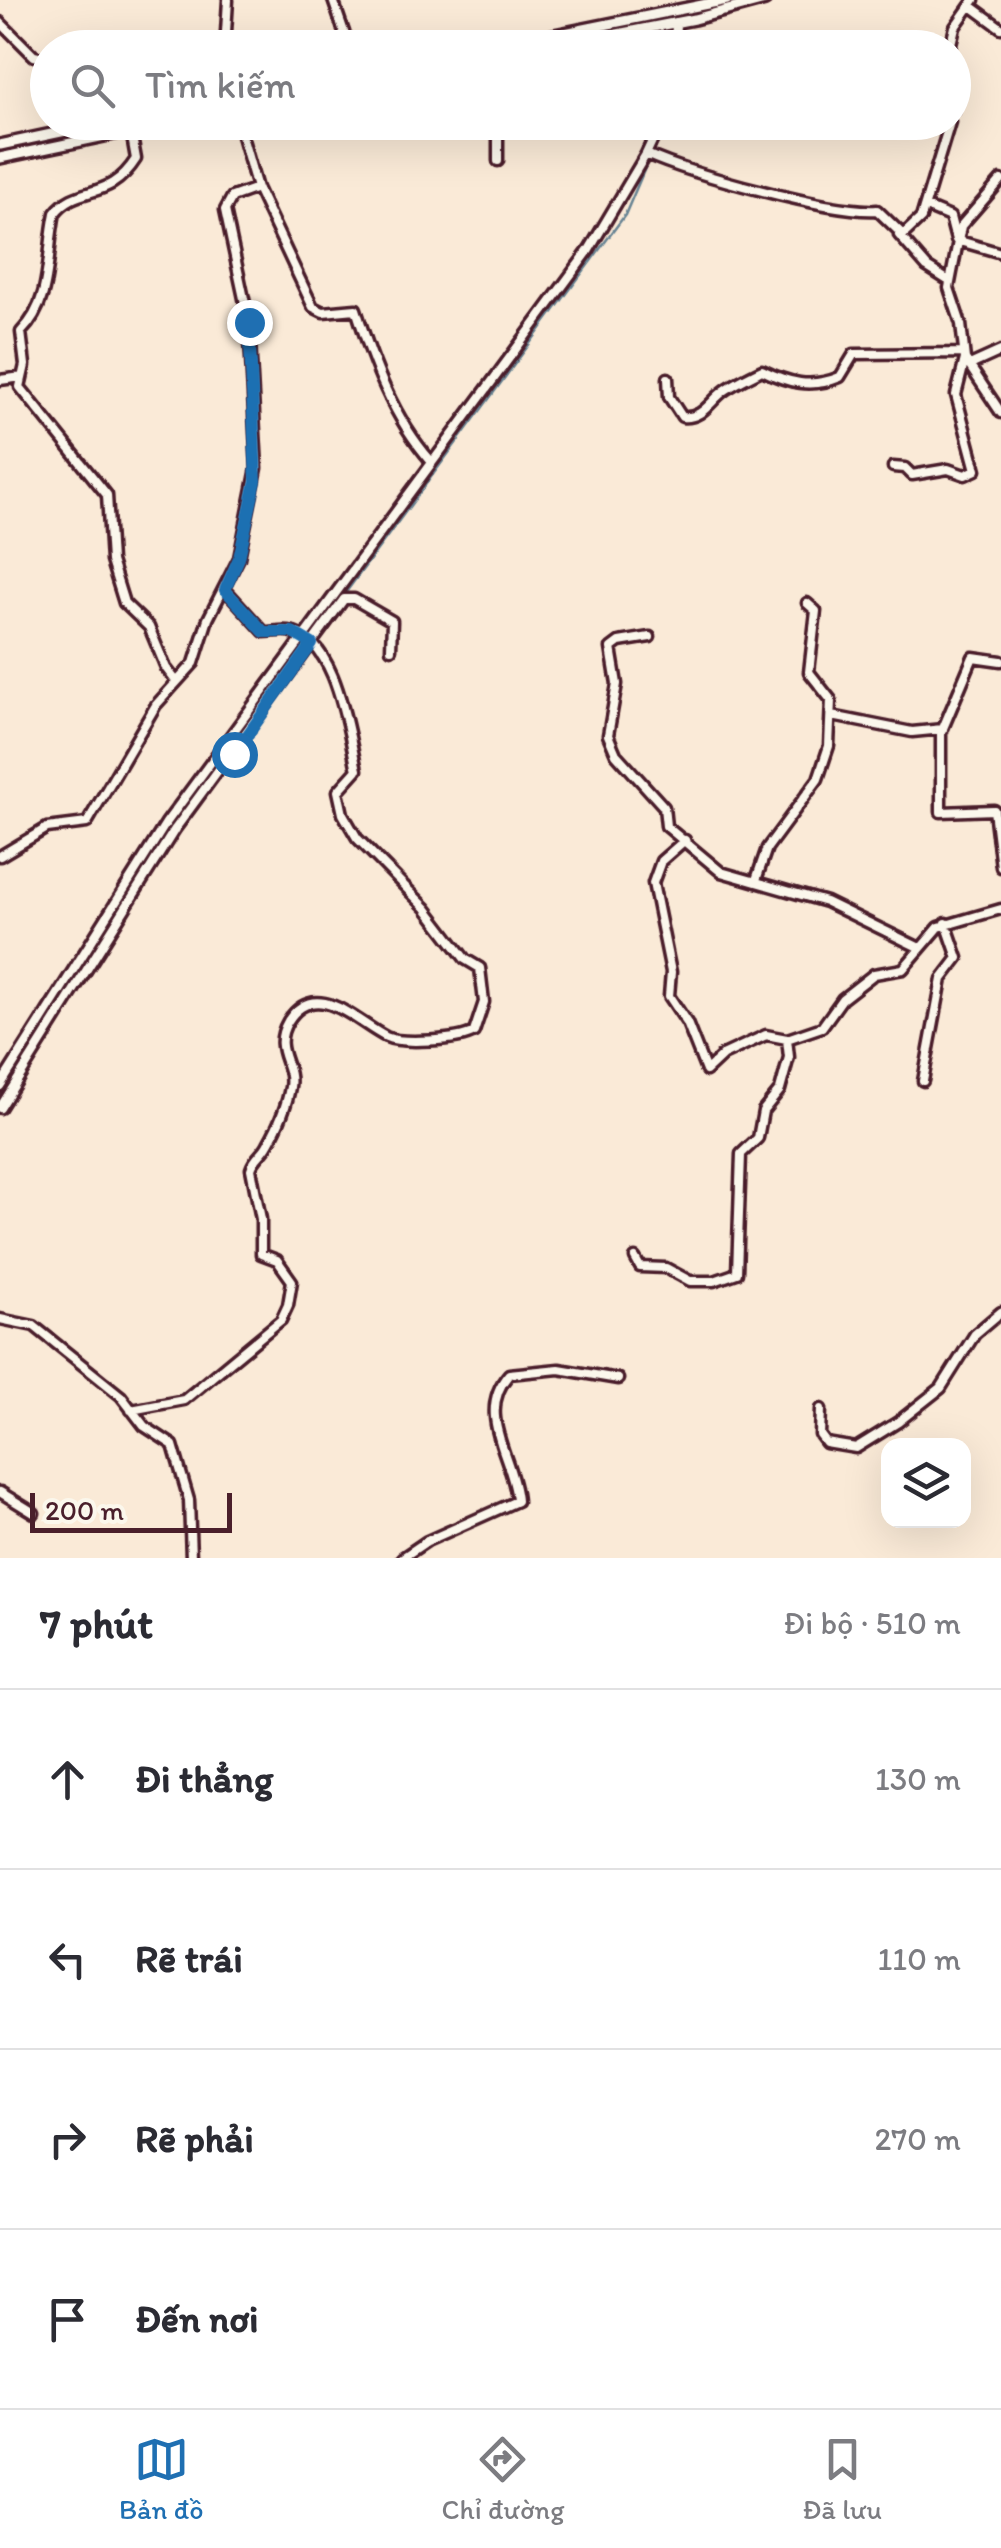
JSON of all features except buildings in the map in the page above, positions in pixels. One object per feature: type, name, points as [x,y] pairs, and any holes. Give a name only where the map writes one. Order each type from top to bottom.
[{"type":"street","points":[[226,30],[228,0]]},
{"type":"street","points":[[333,0],[343,30]]},
{"type":"street","points":[[572,30],[727,0]]},
{"type":"street","points":[[636,30],[765,0]]},
{"type":"street","points":[[955,30],[972,3],[985,20],[1001,28]]},
{"type":"street","points":[[0,22],[30,52]]},
{"type":"street","points":[[676,22],[676,30]]},
{"type":"street","points":[[0,145],[30,139]]},
{"type":"street","points":[[0,158],[87,140]]},
{"type":"street","points":[[133,140],[136,160],[116,184],[70,200],[55,213],[45,291],[36,316],[21,332],[25,366],[22,394],[107,495],[111,561],[124,603],[148,626],[166,668],[176,681]]},
{"type":"street","points":[[243,140],[257,188],[313,307],[323,312],[356,309],[390,400],[409,434],[431,460]]},
{"type":"street","points":[[498,140],[498,161]]},
{"type":"street","points":[[0,1108],[175,829],[431,460],[589,250],[654,140]]},
{"type":"street","points":[[899,234],[917,225],[926,207],[945,140]]},
{"type":"street","points":[[648,155],[820,204],[877,210],[927,268],[949,281]]},
{"type":"street","points":[[1001,180],[963,222],[949,281],[966,359],[1001,413]]},
{"type":"street","points":[[0,856],[47,828],[87,823],[129,746],[198,657],[206,624],[239,558],[257,468],[249,322],[225,210],[232,197],[257,188]]},
{"type":"street","points":[[926,207],[950,217],[956,240]]},
{"type":"street","points":[[956,240],[1001,253]]},
{"type":"street","points":[[668,378],[671,401],[682,417],[690,418],[714,404],[718,394],[762,370],[778,380],[810,386],[840,378],[854,354],[966,359],[1001,352]]},
{"type":"street","points":[[892,467],[906,468],[912,475],[948,470],[965,475],[976,470],[956,395],[966,359]]},
{"type":"street","points":[[0,380],[22,378]]},
{"type":"street","points":[[131,1410],[184,1400],[280,1320],[288,1306],[292,1280],[277,1260],[261,1254],[261,1219],[251,1169],[267,1147],[290,1090],[281,1050],[292,1016],[308,1004],[328,1002],[396,1040],[462,1039],[476,1030],[482,1008],[480,974],[426,908],[360,842],[343,814],[338,791],[357,770],[348,718],[322,656],[307,641],[288,631],[264,632],[225,590]]},
{"type":"street","points":[[0,1086],[166,823],[307,641],[349,597],[392,621],[391,649]]},
{"type":"street","points":[[756,880],[767,848],[818,779],[832,716],[829,695],[810,672],[816,611],[807,603]]},
{"type":"street","points":[[650,638],[620,642],[611,648],[617,684],[608,734],[616,754],[664,806],[666,826],[721,872],[826,902],[920,948]]},
{"type":"street","points":[[1001,661],[980,655],[972,658],[943,728],[939,808],[946,813],[994,810],[1001,867]]},
{"type":"street","points":[[832,716],[912,732],[943,728]]},
{"type":"street","points":[[685,840],[660,861],[653,894],[662,912],[671,972],[669,996],[690,1028],[705,1071],[723,1055],[766,1035],[787,1040],[826,1025],[846,995],[874,974],[900,972],[946,923],[1001,909]]},
{"type":"street","points":[[102,923],[112,932]]},
{"type":"street","points":[[923,1080],[942,979],[958,958],[946,923]]},
{"type":"street","points":[[634,1258],[646,1270],[666,1268],[690,1281],[714,1280],[736,1272],[740,1154],[758,1138],[763,1111],[780,1090],[790,1058],[787,1040]]},
{"type":"street","points":[[821,1409],[820,1435],[826,1443],[856,1448],[868,1442],[941,1388],[975,1334],[1001,1312]]},
{"type":"street","points":[[0,1319],[34,1326],[121,1396],[131,1410],[177,1450],[189,1500],[191,1558]]},
{"type":"street","points":[[402,1558],[428,1540],[517,1500],[494,1422],[496,1398],[509,1374],[559,1369],[618,1379]]},
{"type":"street","points":[[0,1492],[34,1513]]},
{"type":"waterway","points":[[652,153],[657,140]]},
{"type":"waterway","points":[[89,959],[150,857],[625,215],[648,161]]},
{"type":"waterway","points":[[0,1099],[61,1004]]},
{"type":"route","points":[[234,754],[312,644],[292,632],[264,632],[240,601],[225,590],[239,558],[256,481],[249,322]]}]
